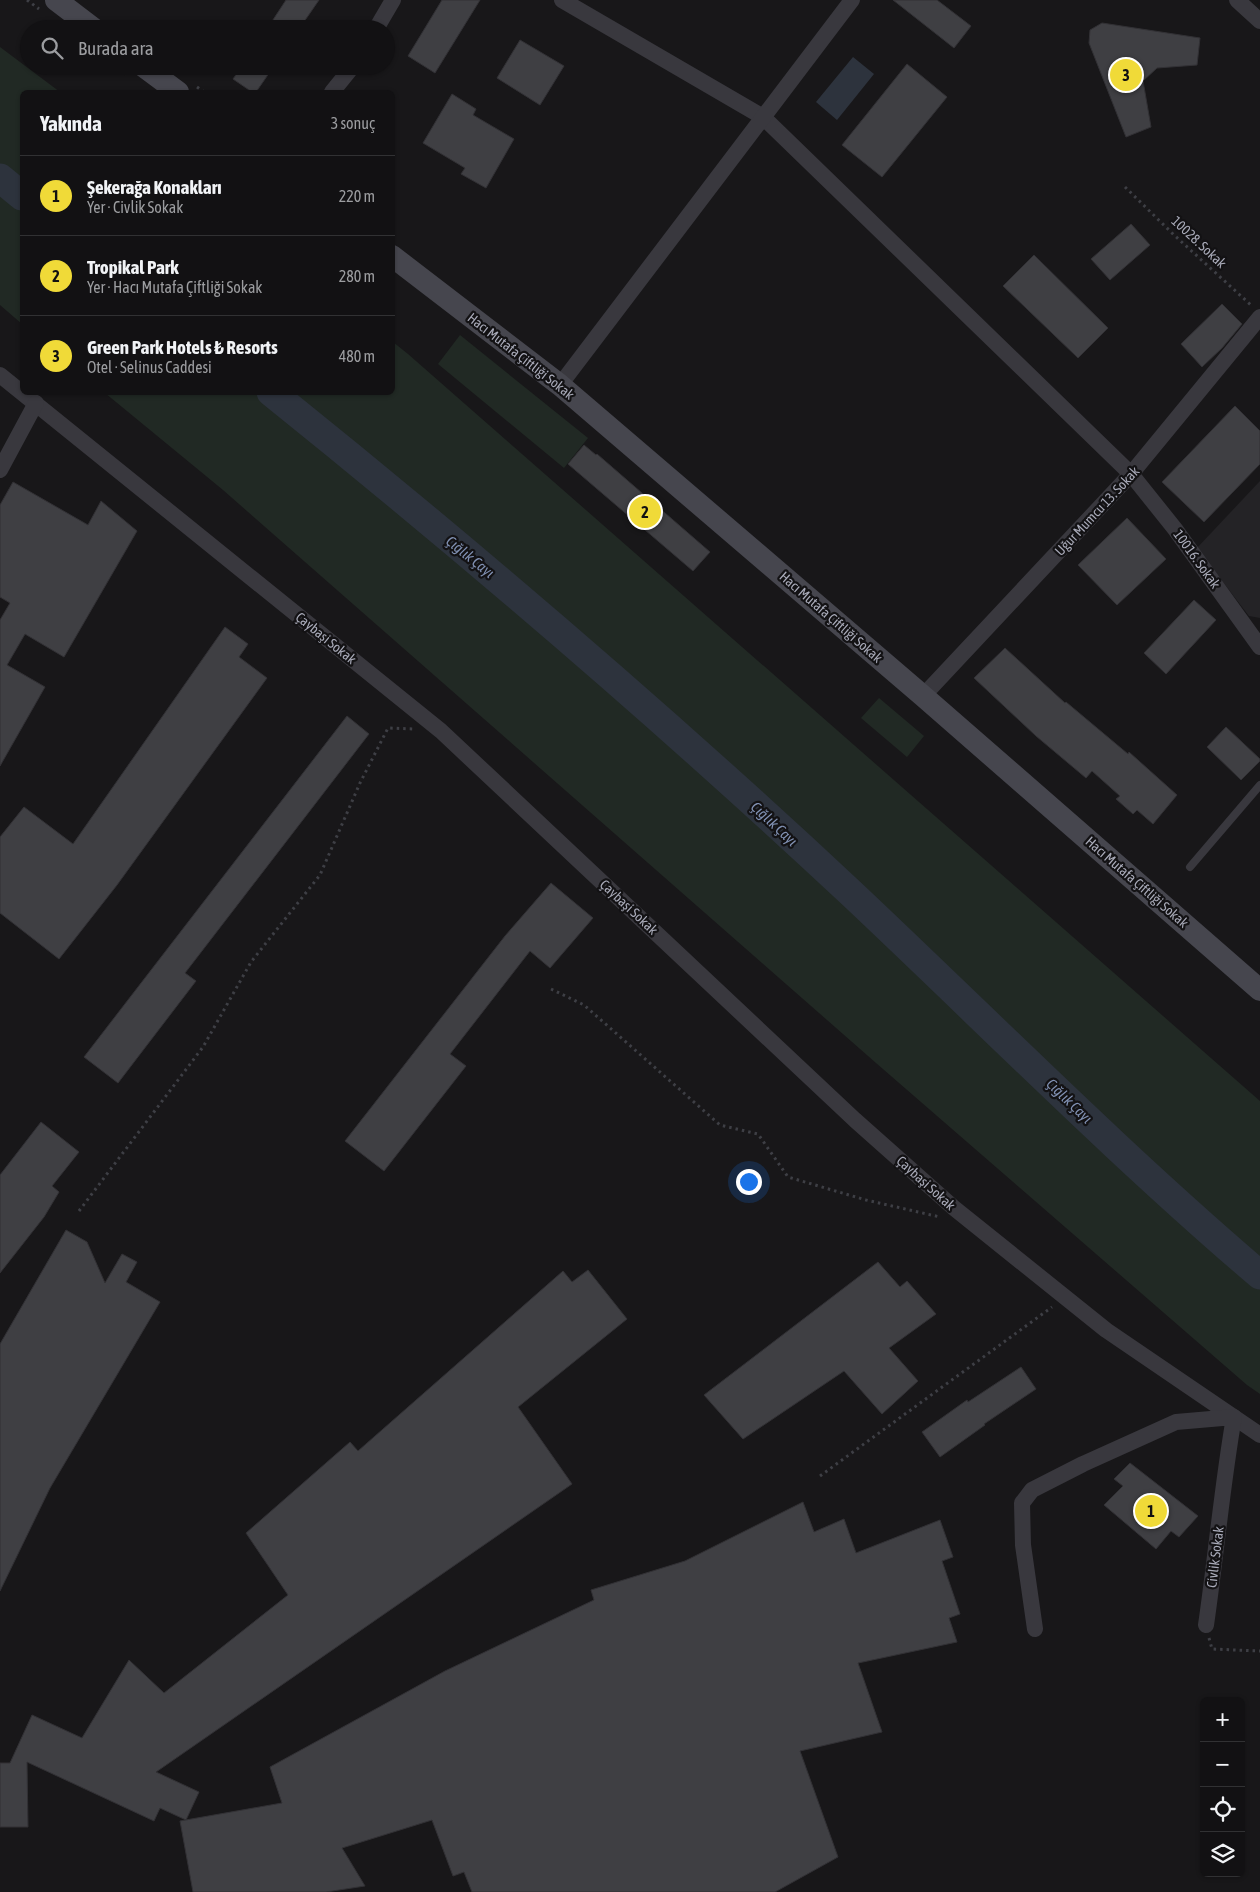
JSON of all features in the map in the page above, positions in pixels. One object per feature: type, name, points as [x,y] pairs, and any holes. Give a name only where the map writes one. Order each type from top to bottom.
[{"type":"street","points":[[56,0],[82,20]]},
{"type":"street","points":[[381,20],[393,0]]},
{"type":"street","name":"10016. Sokak","points":[[562,0],[763,117],[1131,474],[1175,529],[1259,644]]},
{"type":"street","points":[[560,385],[852,0]]},
{"type":"street","points":[[1237,0],[1260,21]]},
{"type":"street","points":[[155,75],[175,90]]},
{"type":"street","points":[[334,90],[346,75]]},
{"type":"street","name":"Hacı Mutafa Çiftliği Sokak","points":[[395,258],[560,385],[923,696],[1260,990]]},
{"type":"street","name":"Uğur Mumcu 13. Sokak","points":[[923,696],[1131,474],[1256,312]]},
{"type":"street","name":"Çaybaşi Sokak","points":[[0,375],[20,391]]},
{"type":"street","name":"Çaybaşi Sokak","points":[[26,395],[441,731],[855,1120],[954,1208],[1106,1330],[1260,1435]]},
{"type":"street","points":[[0,470],[36,403]]},
{"type":"street","points":[[1035,1629],[1023,1546],[1022,1503],[1032,1490],[1083,1464],[1176,1422],[1234,1417]]},
{"type":"street","name":"Civlik Sokak","points":[[1206,1625],[1234,1417]]},
{"type":"lane","points":[[1190,867],[1260,785]]},
{"type":"path","name":"10028. Sokak","points":[[1125,187],[1256,312]]},
{"type":"path","points":[[79,1211],[203,1047],[250,962],[320,875],[360,783],[388,728],[441,731]]},
{"type":"path","points":[[551,990],[584,1005],[720,1125],[758,1134],[788,1177],[866,1200],[942,1217],[954,1208]]},
{"type":"path","points":[[820,1476],[1064,1298]]},
{"type":"path","points":[[1206,1625],[1212,1649],[1260,1651]]},
{"type":"shaded area","points":[[0,47],[20,62],[20,75],[37,75],[57,90],[20,90],[20,322],[0,305]]},
{"type":"shaded area","points":[[853,57],[874,74],[837,120],[816,102]]},
{"type":"shaded area","points":[[460,335],[588,438],[564,468],[438,364]]},
{"type":"shaded area","points":[[395,344],[408,354],[1260,1101],[1260,1394],[1247,1385],[876,1063],[223,490],[107,395],[395,395]]},
{"type":"shaded area","points":[[1260,481],[1260,618],[1249,616],[1197,548]]},
{"type":"shaded area","points":[[879,698],[924,736],[907,757],[861,718]]},
{"type":"building","points":[[286,0],[319,0],[305,20],[273,20]]},
{"type":"building","points":[[442,0],[480,0],[435,73],[408,56]]},
{"type":"building","points":[[893,0],[937,0],[971,26],[954,48]]},
{"type":"building","points":[[1102,23],[1200,38],[1197,65],[1157,68],[1143,81],[1151,127],[1126,137],[1089,43],[1090,30]]},
{"type":"building","points":[[520,40],[564,66],[540,105],[497,78]]},
{"type":"building","points":[[907,64],[947,97],[882,177],[842,145]]},
{"type":"building","points":[[236,75],[268,75],[257,90],[249,90],[233,79]]},
{"type":"building","points":[[452,94],[476,109],[473,115],[514,139],[486,188],[461,174],[465,168],[423,143]]},
{"type":"building","points":[[1131,224],[1150,245],[1110,280],[1091,259]]},
{"type":"building","points":[[1034,255],[1108,328],[1078,358],[1003,286]]},
{"type":"building","points":[[1222,304],[1242,324],[1222,348],[1202,367],[1181,344]]},
{"type":"building","points":[[1235,406],[1260,431],[1260,464],[1204,522],[1162,482]]},
{"type":"building","points":[[584,445],[597,454],[710,552],[693,571],[568,464]]},
{"type":"building","points":[[13,482],[88,525],[101,501],[137,531],[64,657],[25,634],[7,665],[45,687],[0,766],[0,620],[10,603],[0,597],[0,505]]},
{"type":"building","points":[[1127,518],[1166,559],[1117,605],[1078,565]]},
{"type":"building","points":[[1194,600],[1216,620],[1166,674],[1144,653]]},
{"type":"building","points":[[225,627],[248,644],[239,657],[267,678],[117,885],[59,959],[0,913],[0,837],[24,807],[73,844]]},
{"type":"building","points":[[1005,648],[1065,703],[1128,754],[1129,752],[1177,795],[1153,824],[1137,810],[1133,814],[1116,799],[1120,796],[1092,771],[1086,778],[1036,736],[974,678]]},
{"type":"building","points":[[347,716],[369,734],[185,973],[196,981],[118,1083],[84,1057]]},
{"type":"building","points":[[1226,727],[1260,759],[1241,780],[1207,747]]},
{"type":"building","points":[[551,883],[593,918],[550,968],[530,951],[450,1054],[466,1066],[384,1171],[345,1141],[505,936]]},
{"type":"building","points":[[41,1122],[79,1152],[52,1186],[59,1192],[44,1217],[0,1273],[0,1175]]},
{"type":"building","points":[[66,1230],[87,1242],[105,1283],[122,1254],[137,1262],[126,1282],[160,1302],[50,1488],[0,1591],[0,1344]]},
{"type":"building","points":[[878,1262],[900,1287],[907,1281],[936,1314],[889,1348],[918,1381],[882,1414],[844,1371],[743,1439],[704,1395]]},
{"type":"building","points":[[588,1270],[627,1319],[518,1407],[572,1484],[156,1772],[199,1792],[186,1820],[160,1808],[154,1821],[27,1762],[28,1827],[0,1827],[0,1763],[10,1763],[32,1715],[82,1738],[129,1660],[164,1693],[288,1595],[246,1533],[350,1442],[358,1451],[563,1271],[572,1282]]},
{"type":"building","points":[[1021,1367],[1036,1389],[940,1457],[922,1432],[967,1400],[968,1402]]},
{"type":"building","points":[[1130,1463],[1198,1516],[1179,1537],[1171,1531],[1156,1549],[1104,1505],[1123,1486],[1114,1479]]},
{"type":"building","points":[[803,1502],[814,1532],[844,1519],[856,1553],[940,1520],[953,1557],[942,1561],[960,1614],[949,1618],[957,1642],[858,1663],[882,1732],[800,1751],[838,1857],[775,1892],[472,1892],[464,1872],[453,1876],[432,1820],[342,1848],[365,1886],[326,1892],[193,1892],[180,1821],[282,1803],[270,1767],[445,1671],[594,1600],[591,1590],[685,1561]]},
{"type":"waterway","name":"Çığlık Çayı","points":[[0,178],[20,194]]},
{"type":"waterway","name":"Çığlık Çayı","points":[[275,395],[493,575],[710,764],[851,893],[1104,1135],[1260,1275]]},
{"type":"place","name":"Green Park Hotels ₺ Resorts","points":[[1126,75]]},
{"type":"place","name":"Tropikal Park","points":[[645,512]]},
{"type":"place","name":"Şekerağa Konakları","points":[[1151,1511]]}]
